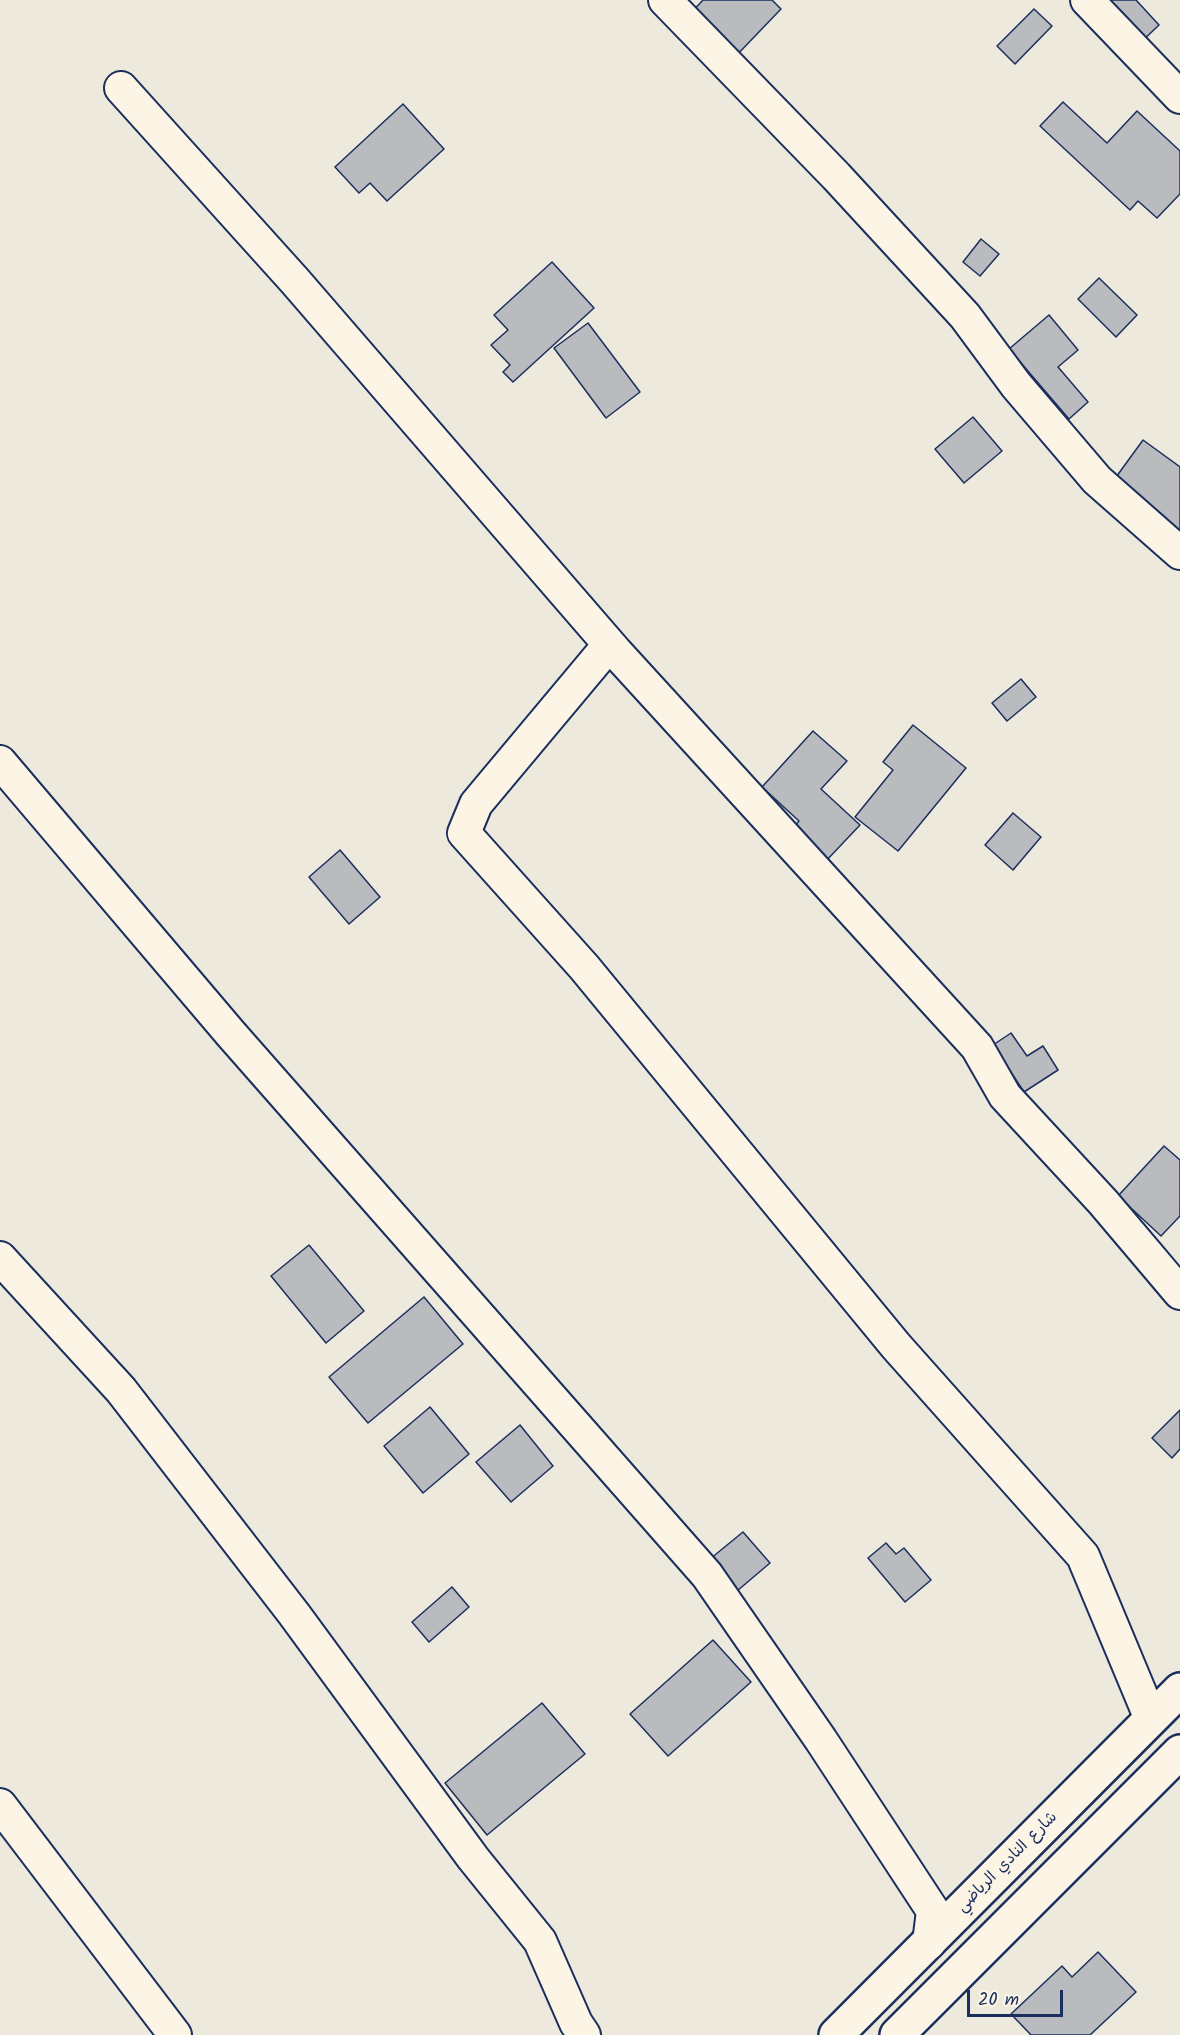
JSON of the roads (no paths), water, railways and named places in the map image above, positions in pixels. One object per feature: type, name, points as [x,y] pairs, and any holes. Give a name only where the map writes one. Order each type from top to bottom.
[{"type":"main road","name":"شارع النادي الرياضي","points":[[836,2035],[1180,1690]]},
{"type":"main road","points":[[897,2035],[1180,1752]]},
{"type":"main road","points":[[929,1942],[960,1972]]},
{"type":"street","points":[[665,0],[836,176],[965,316],[1016,385],[1097,480],[1180,553]]},
{"type":"street","points":[[1087,0],[1180,97]]},
{"type":"street","points":[[121,88],[295,281],[609,645],[977,1047],[1005,1096],[1103,1202],[1180,1293]]},
{"type":"street","points":[[609,645],[476,804],[464,833],[584,967],[896,1346],[1083,1556],[1151,1719]]},
{"type":"street","points":[[0,762],[231,1034],[707,1575],[821,1740],[933,1911],[929,1942]]},
{"type":"street","points":[[0,1258],[121,1390],[294,1614],[473,1858],[540,1941],[576,2023],[584,2035]]},
{"type":"street","points":[[0,1806],[175,2035]]}]
